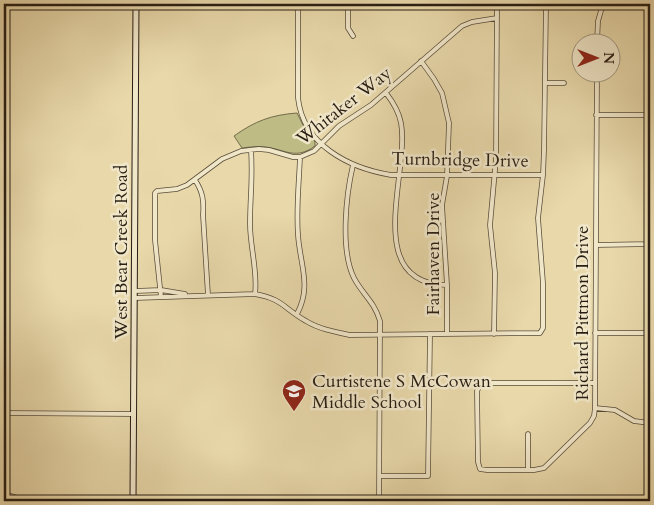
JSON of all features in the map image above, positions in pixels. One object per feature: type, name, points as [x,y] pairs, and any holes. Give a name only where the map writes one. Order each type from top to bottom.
[{"type":"main road","name":"West Bear Creek Road","points":[[133,501],[136,4]]},
{"type":"street","name":"Turnbridge Drive","points":[[298,4],[299,111],[303,121],[321,144],[353,165],[376,172],[400,175],[447,176],[543,175]]},
{"type":"street","points":[[348,4],[348,28],[353,36]]},
{"type":"street","points":[[494,334],[494,273],[490,225],[495,175],[497,4]]},
{"type":"street","points":[[135,298],[255,294],[275,299],[305,321],[350,335],[540,334],[543,328],[543,283],[538,218],[543,175],[546,4]]},
{"type":"street","points":[[598,32],[603,4]]},
{"type":"street","name":"Whitaker Way","points":[[161,297],[156,240],[155,193],[157,191],[187,186],[222,159],[241,151],[269,150],[293,157],[300,157],[314,151],[339,126],[386,93],[462,26],[472,22],[497,18]]},
{"type":"street","points":[[596,115],[650,115],[650,46]]},
{"type":"street","name":"Fairhaven Drive","points":[[421,61],[442,93],[446,108],[449,137],[447,176],[442,205],[448,285],[447,334]]},
{"type":"street","name":"Richard Pittmon Drive","points":[[595,383],[486,383],[480,385],[477,392],[478,462],[480,469],[528,470],[544,468],[590,423],[594,416],[595,408],[597,82]]},
{"type":"street","points":[[545,83],[564,83]]},
{"type":"street","points":[[386,93],[396,108],[401,123],[400,175],[395,219],[399,255],[404,264],[420,280],[431,284],[448,285]]},
{"type":"street","points":[[251,150],[253,181],[250,224],[255,294]]},
{"type":"street","points":[[297,314],[305,293],[298,234],[300,157]]},
{"type":"street","points":[[353,165],[347,202],[347,245],[354,278],[376,309],[380,321],[380,501]]},
{"type":"street","points":[[650,165],[650,282]]},
{"type":"street","points":[[195,180],[204,202],[202,215],[208,295]]},
{"type":"street","points":[[596,245],[650,244]]},
{"type":"street","points":[[135,291],[161,290],[193,296]]},
{"type":"street","points":[[595,332],[650,333]]},
{"type":"street","points":[[380,476],[428,476],[430,334]]},
{"type":"street","points":[[595,408],[615,410],[634,422],[650,423]]},
{"type":"street","points":[[4,413],[134,414]]},
{"type":"street","points":[[528,434],[528,470]]},
{"type":"street","points":[[4,494],[27,501]]},
{"type":"shaded area","points":[[297,113],[305,129],[315,142],[315,146],[308,150],[291,153],[273,148],[242,148],[234,136],[249,126],[264,120],[279,115]]},
{"type":"place","name":"Curtistene S McCowan Middle School","points":[[294,412]]}]
